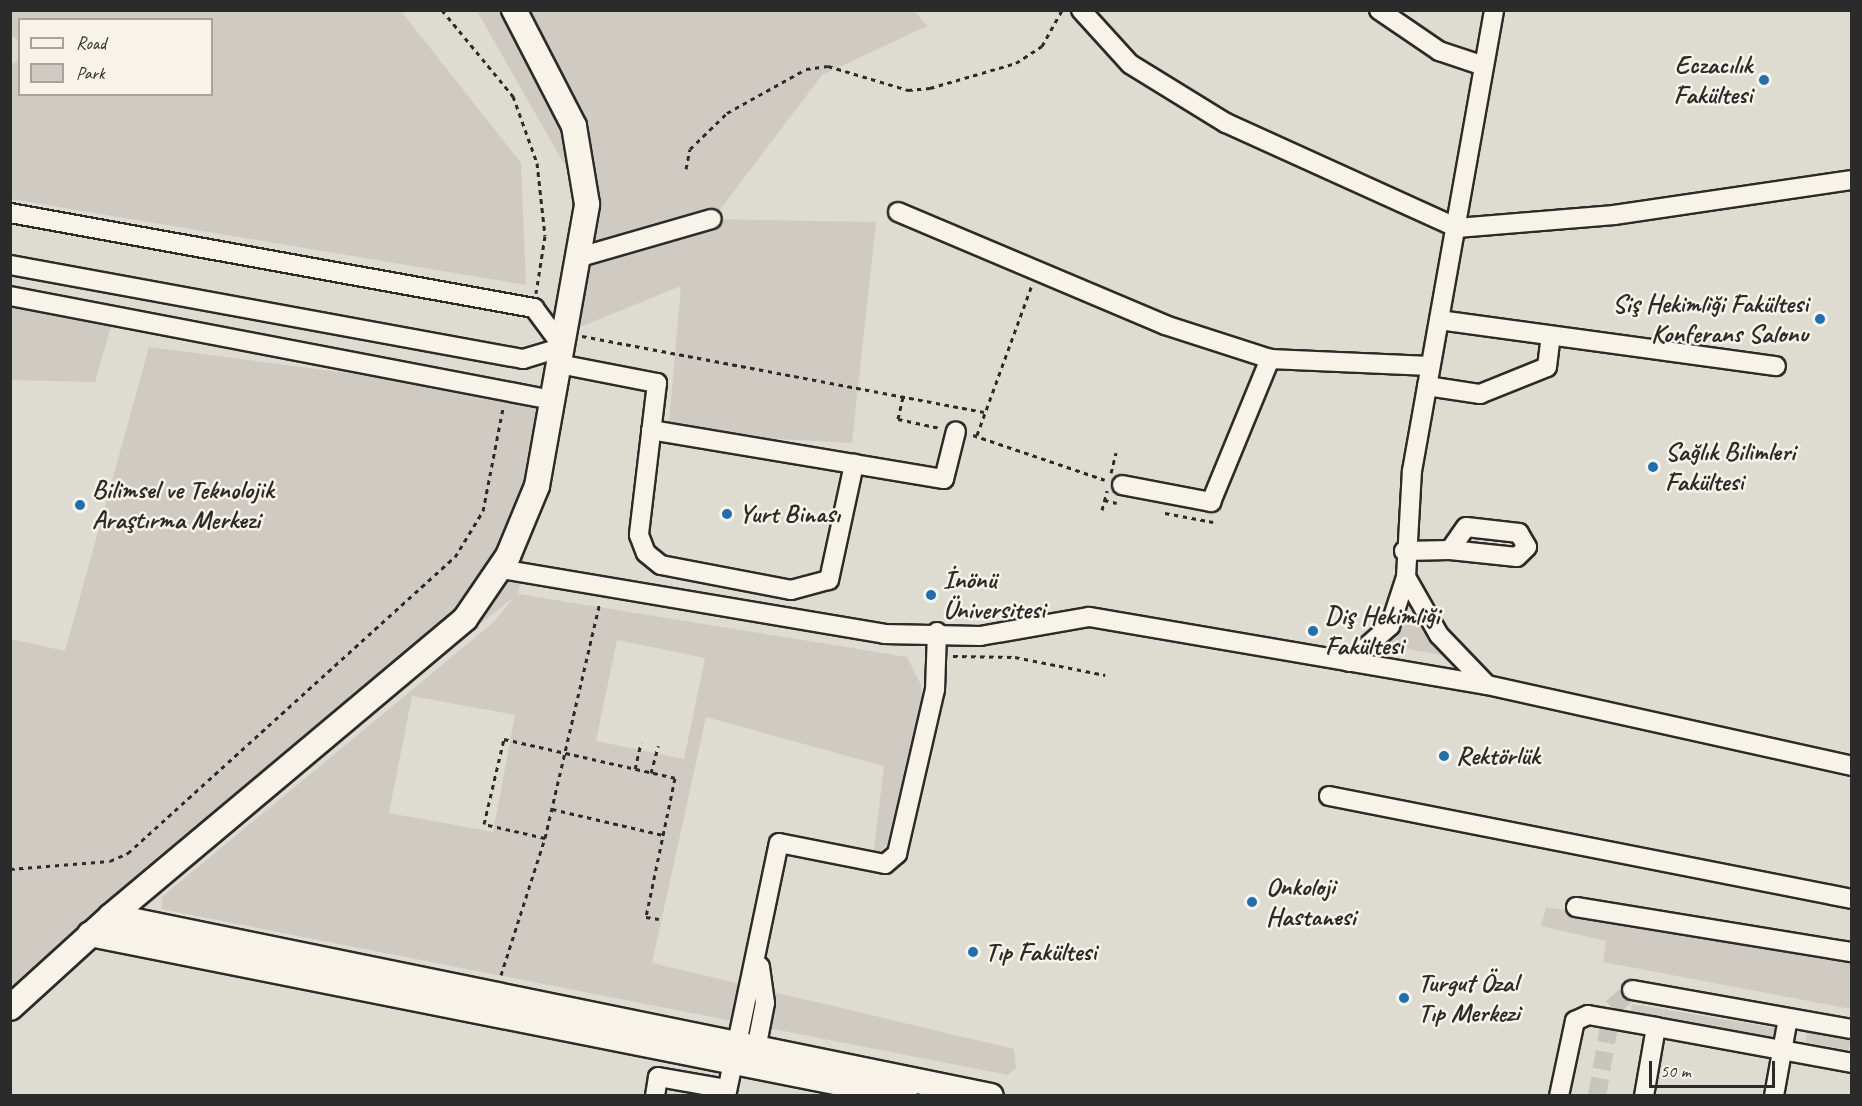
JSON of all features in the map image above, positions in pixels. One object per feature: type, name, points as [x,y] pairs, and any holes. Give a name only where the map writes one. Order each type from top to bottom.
[{"type":"main road","points":[[10,1008],[111,916],[465,619],[501,569],[537,486],[580,256],[587,204],[580,145],[567,107],[517,19],[501,10]]},
{"type":"main road","points":[[111,916],[496,991],[741,1048],[905,1095]]},
{"type":"main road","points":[[90,934],[741,1048],[991,1095]]},
{"type":"street","points":[[1081,10],[1130,64],[1226,123],[1457,228],[1614,215],[1851,180]]},
{"type":"street","points":[[1379,10],[1439,51],[1485,66]]},
{"type":"street","points":[[1349,662],[1390,626],[1406,577],[1404,551],[1430,366],[1457,228],[1494,10]]},
{"type":"street","points":[[898,212],[1037,273],[1165,325],[1270,359],[1430,366]]},
{"type":"street","points":[[10,213],[534,308],[562,348],[657,383],[639,535],[646,553],[661,565],[791,590],[829,580],[854,464]]},
{"type":"street","points":[[580,256],[712,219]]},
{"type":"street","points":[[10,265],[524,359],[562,348]]},
{"type":"street","points":[[10,296],[552,400]]},
{"type":"street","points":[[1439,320],[1776,366]]},
{"type":"street","points":[[1427,386],[1480,394],[1500,387],[1547,367],[1551,336]]},
{"type":"street","points":[[1122,485],[1211,502],[1270,359]]},
{"type":"street","points":[[651,430],[944,479],[956,431]]},
{"type":"street","points":[[1404,551],[1450,550]]},
{"type":"street","points":[[501,569],[603,589],[884,634],[937,632],[980,636],[1089,616],[1487,685],[1851,766]]},
{"type":"street","points":[[1406,577],[1439,635],[1487,685]]},
{"type":"street","points":[[655,1095],[658,1077],[697,1090],[727,1092],[741,1048],[765,1003],[759,958],[779,843],[885,864],[897,854],[935,690],[937,632]]},
{"type":"street","points":[[1329,796],[1851,899]]},
{"type":"street","points":[[1576,907],[1851,952]]},
{"type":"street","points":[[1632,990],[1851,1029]]},
{"type":"street","points":[[1559,1095],[1575,1021],[1588,1015],[1851,1062]]},
{"type":"street","points":[[1774,1095],[1788,1018]]},
{"type":"street","points":[[1644,1095],[1656,1027]]},
{"type":"path","points":[[442,10],[513,96],[537,163],[545,236],[534,308]]},
{"type":"path","points":[[686,169],[690,148],[727,113],[806,69],[828,66],[908,90],[930,88],[1016,63],[1042,45],[1062,10]]},
{"type":"path","points":[[977,435],[1037,273]]},
{"type":"path","points":[[562,348],[903,396],[984,412]]},
{"type":"path","points":[[10,869],[110,861],[128,852],[454,557],[483,511],[508,392]]},
{"type":"path","points":[[903,396],[898,419],[977,435],[1122,485]]},
{"type":"path","points":[[1102,510],[1104,500]]},
{"type":"path","points":[[496,991],[545,838],[603,589]]},
{"type":"path","points":[[936,655],[1015,657],[1105,675]]},
{"type":"path","points":[[545,838],[484,824],[504,739],[675,778],[646,916],[659,920]]},
{"type":"path","points":[[635,769],[641,742]]},
{"type":"path","points":[[651,773],[658,746]]},
{"type":"path","points":[[552,809],[663,835]]},
{"type":"shaded area","name":"İnönü Üniversitesi","points":[[11,11],[1851,11],[1851,1095],[11,1095]]},
{"type":"green space","points":[[11,10],[401,11],[521,163],[526,285],[11,199],[11,65],[18,61],[18,96],[213,96],[213,18],[18,18],[18,40],[11,35]]},
{"type":"green space","points":[[477,11],[914,11],[927,26],[822,75],[713,219],[876,222],[852,443],[668,433],[681,286],[565,333],[587,204]]},
{"type":"green space","points":[[11,296],[114,316],[95,382],[11,380]]},
{"type":"green space","points":[[149,347],[552,400],[518,594],[907,657],[921,685],[923,706],[893,840],[873,857],[884,766],[706,717],[652,963],[1014,1049],[1016,1068],[1008,1075],[161,909],[163,896],[494,622],[514,597],[11,993],[11,639],[65,651]],"holes":[[[617,640],[705,658],[684,759],[596,741]],[[412,696],[515,715],[493,832],[389,813]]]},
{"type":"green space","points":[[1414,613],[1447,656],[1386,645]]},
{"type":"green space","points":[[1546,907],[1851,957],[1851,1009],[1603,962],[1606,941],[1541,926]]},
{"type":"green space","points":[[1632,1004],[1775,1028],[1772,1040],[1630,1013]]},
{"type":"green space","points":[[1808,1028],[1851,1036],[1849,1050],[1805,1042]]},
{"type":"tunnel","points":[[1597,1096],[1612,1008],[1632,990]]},
{"type":"place","name":"Eczacılık Fakültesi","points":[[1764,80]]},
{"type":"place","name":"Siş Hekimliği Fakültesi Konferans Salonu","points":[[1820,319]]},
{"type":"place","name":"Sağlık Bilimleri Fakültesi","points":[[1653,467]]},
{"type":"place","name":"Bilimsel ve Teknolojik Araştırma Merkezi","points":[[80,505]]},
{"type":"place","name":"Yurt Binası","points":[[727,514]]},
{"type":"place","name":"İnönü Üniversitesi","points":[[931,595]]},
{"type":"place","name":"Diş Hekimliği Fakültesi","points":[[1313,631]]},
{"type":"place","name":"Rektörlük","points":[[1444,756]]},
{"type":"place","name":"Onkoloji Hastanesi","points":[[1252,902]]},
{"type":"place","name":"Tıp Fakültesi","points":[[973,952]]},
{"type":"place","name":"Turgut Özal Tıp Merkezi","points":[[1404,998]]}]
